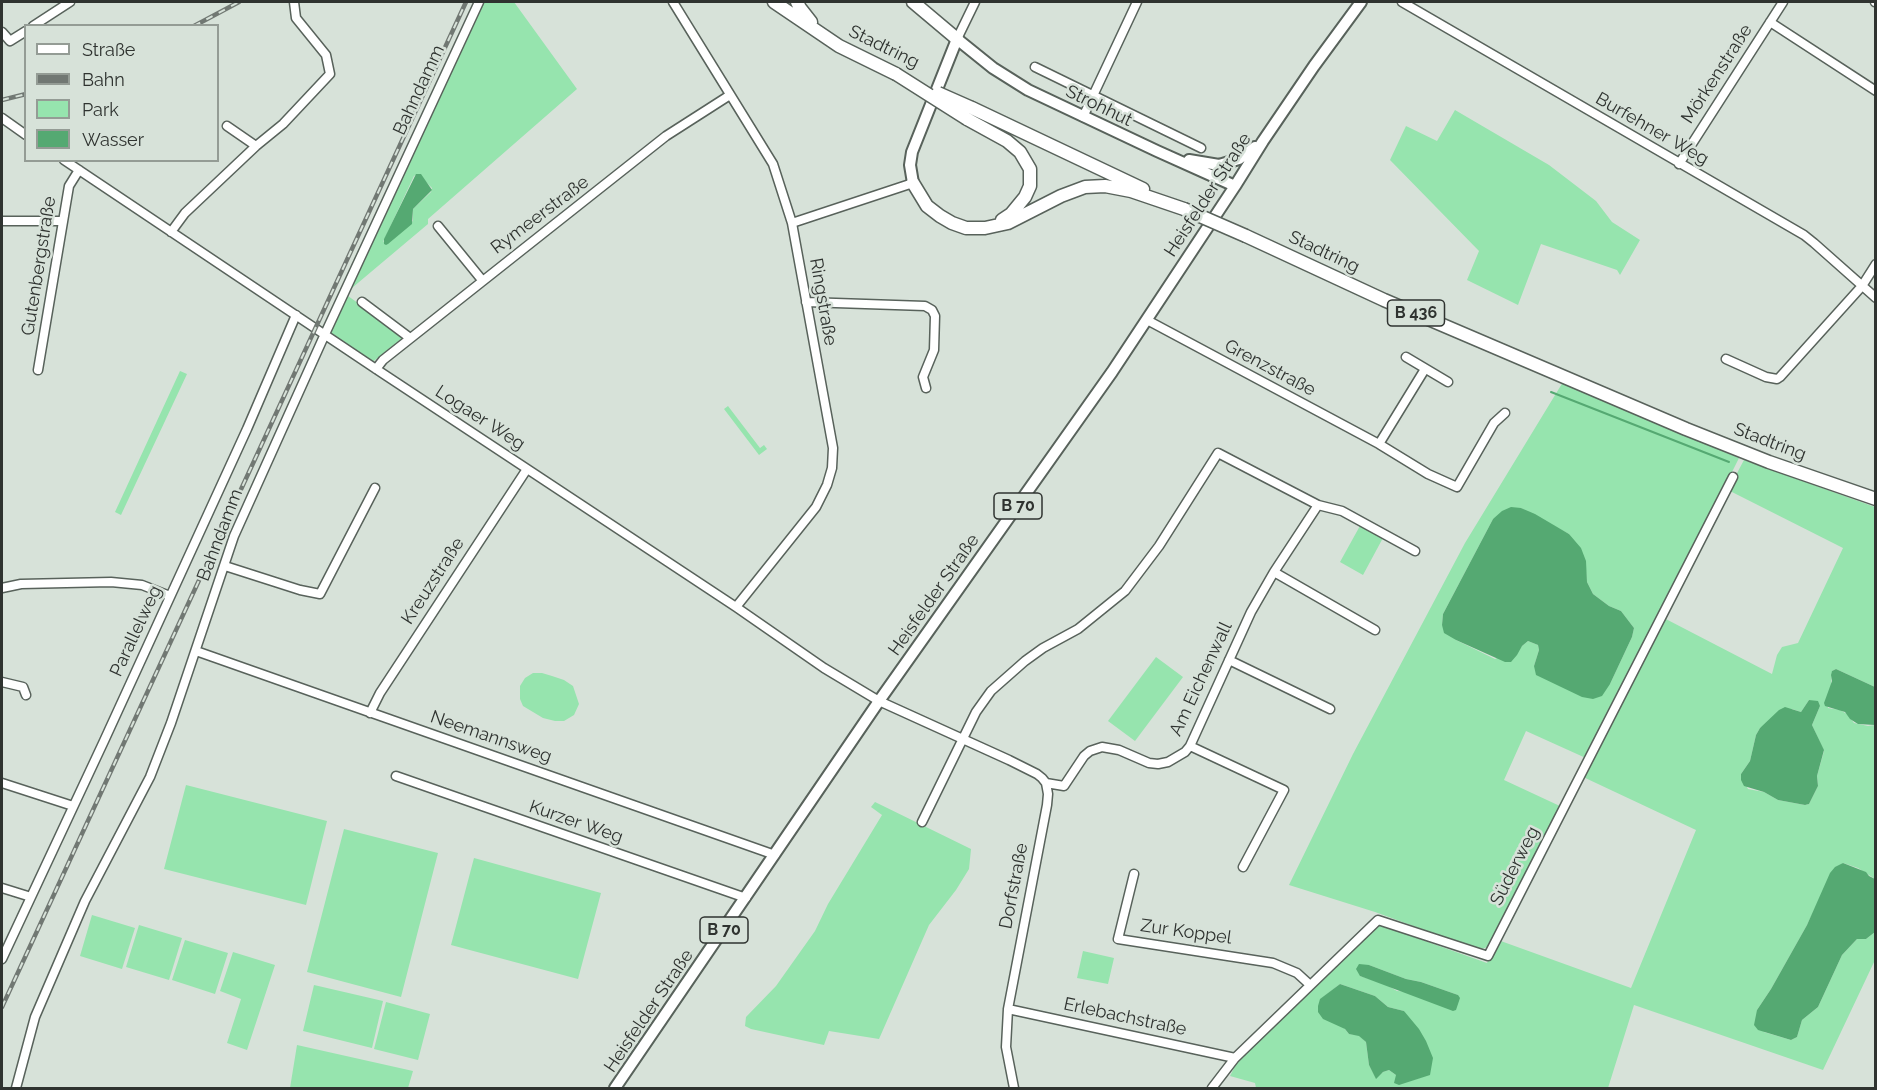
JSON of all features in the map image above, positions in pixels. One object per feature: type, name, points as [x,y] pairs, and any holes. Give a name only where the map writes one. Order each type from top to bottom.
[{"type":"highway","name":"Stadtring","points":[[774,2],[839,46],[969,113],[1384,300],[1686,429],[1769,462],[1875,499]]},
{"type":"highway","points":[[797,2],[813,24],[839,46]]},
{"type":"highway","points":[[913,2],[957,39]]},
{"type":"highway","points":[[969,113],[1020,152],[1030,169],[1030,186],[1019,205],[1011,214],[985,228]]},
{"type":"highway","points":[[913,183],[927,206],[940,216],[966,228],[985,228],[1008,223],[1061,196],[1085,187],[1105,186],[1131,191],[1184,209]]},
{"type":"main road","name":"Heisfelder Straße","points":[[615,1089],[879,701],[1147,320],[1263,141],[1361,2]]},
{"type":"main road","name":"Strohhut","points":[[957,39],[1011,80],[1156,152],[1235,186]]},
{"type":"main road","points":[[913,183],[910,165],[912,152],[957,39]]},
{"type":"main road","points":[[1156,152],[1219,165],[1239,159],[1263,141]]},
{"type":"street","points":[[36,24],[70,2]]},
{"type":"street","points":[[171,232],[185,213],[256,146],[283,124],[330,74],[326,55],[296,18],[294,2]]},
{"type":"street","name":"Bahndamm","points":[[16,1089],[38,1011],[85,901],[150,777],[196,651],[234,536],[478,2]]},
{"type":"street","name":"Ringstraße","points":[[673,2],[773,164],[792,223],[833,448],[832,468],[827,485],[816,507],[736,607]]},
{"type":"street","points":[[957,39],[975,2]]},
{"type":"street","points":[[1083,117],[1091,95],[1137,2]]},
{"type":"street","name":"Burfehner Weg","points":[[1402,2],[1804,235],[1875,298]]},
{"type":"street","name":"Mörkenstraße","points":[[1679,164],[1783,2]]},
{"type":"street","points":[[1770,22],[1875,91]]},
{"type":"street","points":[[2,32],[10,41],[24,32]]},
{"type":"street","name":"Strohhut","points":[[1035,67],[1201,148]]},
{"type":"street","name":"Rymeerstraße","points":[[376,369],[383,360],[482,280],[666,136],[730,95]]},
{"type":"street","points":[[2,118],[24,134]]},
{"type":"street","points":[[227,126],[256,146]]},
{"type":"street","name":"Logaer Weg","points":[[67,162],[736,607],[824,668],[879,701]]},
{"type":"street","name":"Gutenbergstraße","points":[[38,370],[69,186],[79,170]]},
{"type":"street","points":[[792,223],[913,183]]},
{"type":"street","points":[[2,221],[63,221]]},
{"type":"street","points":[[438,226],[482,280]]},
{"type":"street","points":[[1726,359],[1766,377],[1777,379],[1862,286],[1875,264]]},
{"type":"street","points":[[362,302],[411,338]]},
{"type":"street","points":[[806,302],[926,306],[932,310],[935,316],[934,350],[923,377],[926,388]]},
{"type":"street","name":"Parallelweg","points":[[2,959],[247,429],[296,315]]},
{"type":"street","name":"Grenzstraße","points":[[1147,320],[1457,488],[1494,423],[1505,412]]},
{"type":"street","points":[[1406,357],[1448,382]]},
{"type":"street","points":[[1379,444],[1425,369]]},
{"type":"street","points":[[922,822],[976,712],[991,691],[1043,648],[1078,629],[1125,591],[1159,546],[1218,453],[1318,504],[1342,512],[1414,551]]},
{"type":"street","name":"Kreuzstraße","points":[[370,713],[380,693],[527,469]]},
{"type":"street","name":"Süderweg","points":[[1212,1089],[1235,1058],[1378,920],[1488,956],[1733,477]]},
{"type":"street","points":[[225,566],[300,590],[320,594],[375,488]]},
{"type":"street","name":"Am Eichenwall","points":[[1046,783],[1064,786],[1084,756],[1102,747],[1119,750],[1149,763],[1158,764],[1177,758],[1190,746],[1251,612],[1318,504]]},
{"type":"street","points":[[1274,572],[1376,630]]},
{"type":"street","points":[[2,588],[21,584],[111,582],[142,585],[170,596]]},
{"type":"street","name":"Neemannsweg","points":[[196,651],[775,855]]},
{"type":"street","points":[[1229,660],[1330,709]]},
{"type":"street","points":[[2,682],[23,687],[26,695]]},
{"type":"street","points":[[879,701],[1037,774],[1046,783]]},
{"type":"street","points":[[1190,746],[1284,790],[1243,867]]},
{"type":"street","name":"Kurzer Weg","points":[[396,776],[746,898]]},
{"type":"street","points":[[2,783],[73,806]]},
{"type":"street","name":"Dorfstraße","points":[[1014,1089],[1006,1047],[1008,1009],[1047,805],[1046,783]]},
{"type":"street","name":"Zur Koppel","points":[[1134,874],[1119,939],[1273,963],[1297,973],[1310,984]]},
{"type":"street","points":[[2,888],[31,897]]},
{"type":"street","name":"Erlebachstraße","points":[[1008,1009],[1235,1058]]},
{"type":"green space","points":[[480,2],[514,2],[577,89],[428,219],[428,224],[346,293]],"holes":[[[418,174],[432,188],[431,192],[413,209],[413,221],[383,242],[414,176]]]},
{"type":"green space","points":[[1455,110],[1549,165],[1596,201],[1612,222],[1640,240],[1620,275],[1617,270],[1541,244],[1518,305],[1467,280],[1479,251],[1390,160],[1406,126],[1437,141]]},
{"type":"green space","points":[[348,296],[405,336],[370,364],[328,333],[343,299]]},
{"type":"green space","points":[[180,371],[187,374],[121,515],[115,512]]},
{"type":"green space","points":[[1563,382],[1739,458],[1660,616],[1772,674],[1777,655],[1782,647],[1798,643],[1843,548],[1728,490],[1744,460],[1875,507],[1875,687],[1836,669],[1832,671],[1831,686],[1826,699],[1828,708],[1847,714],[1854,723],[1875,725],[1875,879],[1858,868],[1843,863],[1757,1010],[1764,1032],[1791,1040],[1797,1037],[1802,1020],[1818,1007],[1842,955],[1857,939],[1866,939],[1875,932],[1875,960],[1823,1070],[1634,1005],[1608,1088],[1256,1088],[1255,1083],[1230,1076],[1239,1058],[1380,925],[1487,963],[1498,940],[1631,988],[1696,830],[1581,776],[1588,759],[1526,731],[1504,780],[1562,807],[1490,946],[1479,950],[1375,912],[1289,885],[1353,754],[1465,543]],"holes":[[[1521,508],[1569,534],[1586,571],[1587,582],[1593,594],[1609,606],[1621,611],[1634,628],[1610,684],[1534,666],[1539,650],[1538,645],[1528,641],[1495,659],[1456,640],[1442,625],[1443,614],[1493,519]],[[1809,700],[1820,706],[1812,725],[1824,751],[1817,776],[1818,786],[1809,804],[1778,800],[1764,792],[1748,789],[1741,774],[1750,761],[1760,728],[1792,709],[1801,712]],[[1369,965],[1458,995],[1397,991],[1385,984],[1360,976]],[[1340,984],[1375,996],[1388,1007],[1404,1011],[1430,1074],[1413,1080],[1396,1075],[1389,1070],[1376,1078],[1369,1065],[1366,1042],[1359,1035],[1349,1034],[1321,999]]]},
{"type":"green space","points":[[728,406],[760,448],[764,445],[767,449],[759,455],[724,409]]},
{"type":"green space","points":[[1361,524],[1384,536],[1363,575],[1340,562]]},
{"type":"green space","points":[[1156,657],[1183,677],[1135,741],[1108,721]]},
{"type":"green space","points":[[533,673],[552,676],[573,686],[579,704],[574,715],[564,721],[555,721],[543,718],[523,706],[520,699],[520,686],[525,678]]},
{"type":"green space","points":[[186,785],[327,821],[306,905],[164,869]]},
{"type":"green space","points":[[875,802],[971,849],[969,869],[929,925],[879,1039],[829,1031],[824,1045],[745,1026],[746,1017],[776,986],[815,931],[828,904],[882,815],[871,807]]},
{"type":"green space","points":[[344,829],[438,853],[401,997],[307,972]]},
{"type":"green space","points":[[474,858],[601,893],[578,979],[451,945]]},
{"type":"green space","points":[[92,915],[135,928],[122,969],[80,956]]},
{"type":"green space","points":[[139,925],[182,938],[169,980],[126,967]]},
{"type":"green space","points":[[185,940],[228,953],[215,994],[172,980]]},
{"type":"green space","points":[[1083,951],[1114,958],[1108,984],[1077,978]]},
{"type":"green space","points":[[233,952],[275,965],[247,1050],[227,1043],[241,999],[220,991]]},
{"type":"green space","points":[[314,985],[383,1001],[372,1048],[303,1031]]},
{"type":"green space","points":[[386,1002],[430,1014],[418,1060],[374,1049]]},
{"type":"green space","points":[[297,1045],[413,1071],[408,1088],[290,1088]]},
{"type":"water","points":[[416,174],[421,174],[432,190],[413,209],[412,224],[386,245],[384,239]]},
{"type":"water","points":[[1511,507],[1521,508],[1535,514],[1569,534],[1581,548],[1586,561],[1587,582],[1593,594],[1609,606],[1621,611],[1634,628],[1610,684],[1602,696],[1593,699],[1582,697],[1536,675],[1534,666],[1539,650],[1538,645],[1528,641],[1511,662],[1505,662],[1444,633],[1443,614],[1493,519]]},
{"type":"water","points":[[1836,669],[1875,687],[1875,725],[1858,724],[1845,712],[1825,706],[1832,681],[1832,671]]},
{"type":"water","points":[[1809,700],[1818,701],[1820,706],[1812,725],[1824,750],[1817,776],[1818,786],[1809,804],[1778,800],[1764,792],[1744,786],[1741,774],[1750,761],[1760,728],[1785,707],[1801,712]]},
{"type":"water","points":[[1843,863],[1866,872],[1875,879],[1875,932],[1866,939],[1857,939],[1842,955],[1818,1007],[1802,1020],[1797,1037],[1791,1040],[1758,1030],[1754,1025],[1757,1010],[1807,925],[1830,873]]},
{"type":"water","points":[[1359,964],[1369,965],[1458,995],[1460,998],[1456,1010],[1453,1011],[1360,976],[1356,969]]},
{"type":"water","points":[[1340,984],[1375,996],[1388,1007],[1404,1011],[1419,1029],[1433,1058],[1430,1075],[1399,1085],[1394,1083],[1396,1075],[1389,1070],[1376,1079],[1369,1065],[1366,1042],[1359,1036],[1349,1034],[1345,1029],[1323,1019],[1318,1012],[1320,999]]},
{"type":"waterway","points":[[1551,392],[1729,462]]},
{"type":"railway","points":[[198,24],[239,2]]},
{"type":"railway","points":[[2,1007],[466,2]]},
{"type":"railway","points":[[2,100],[24,94]]}]
